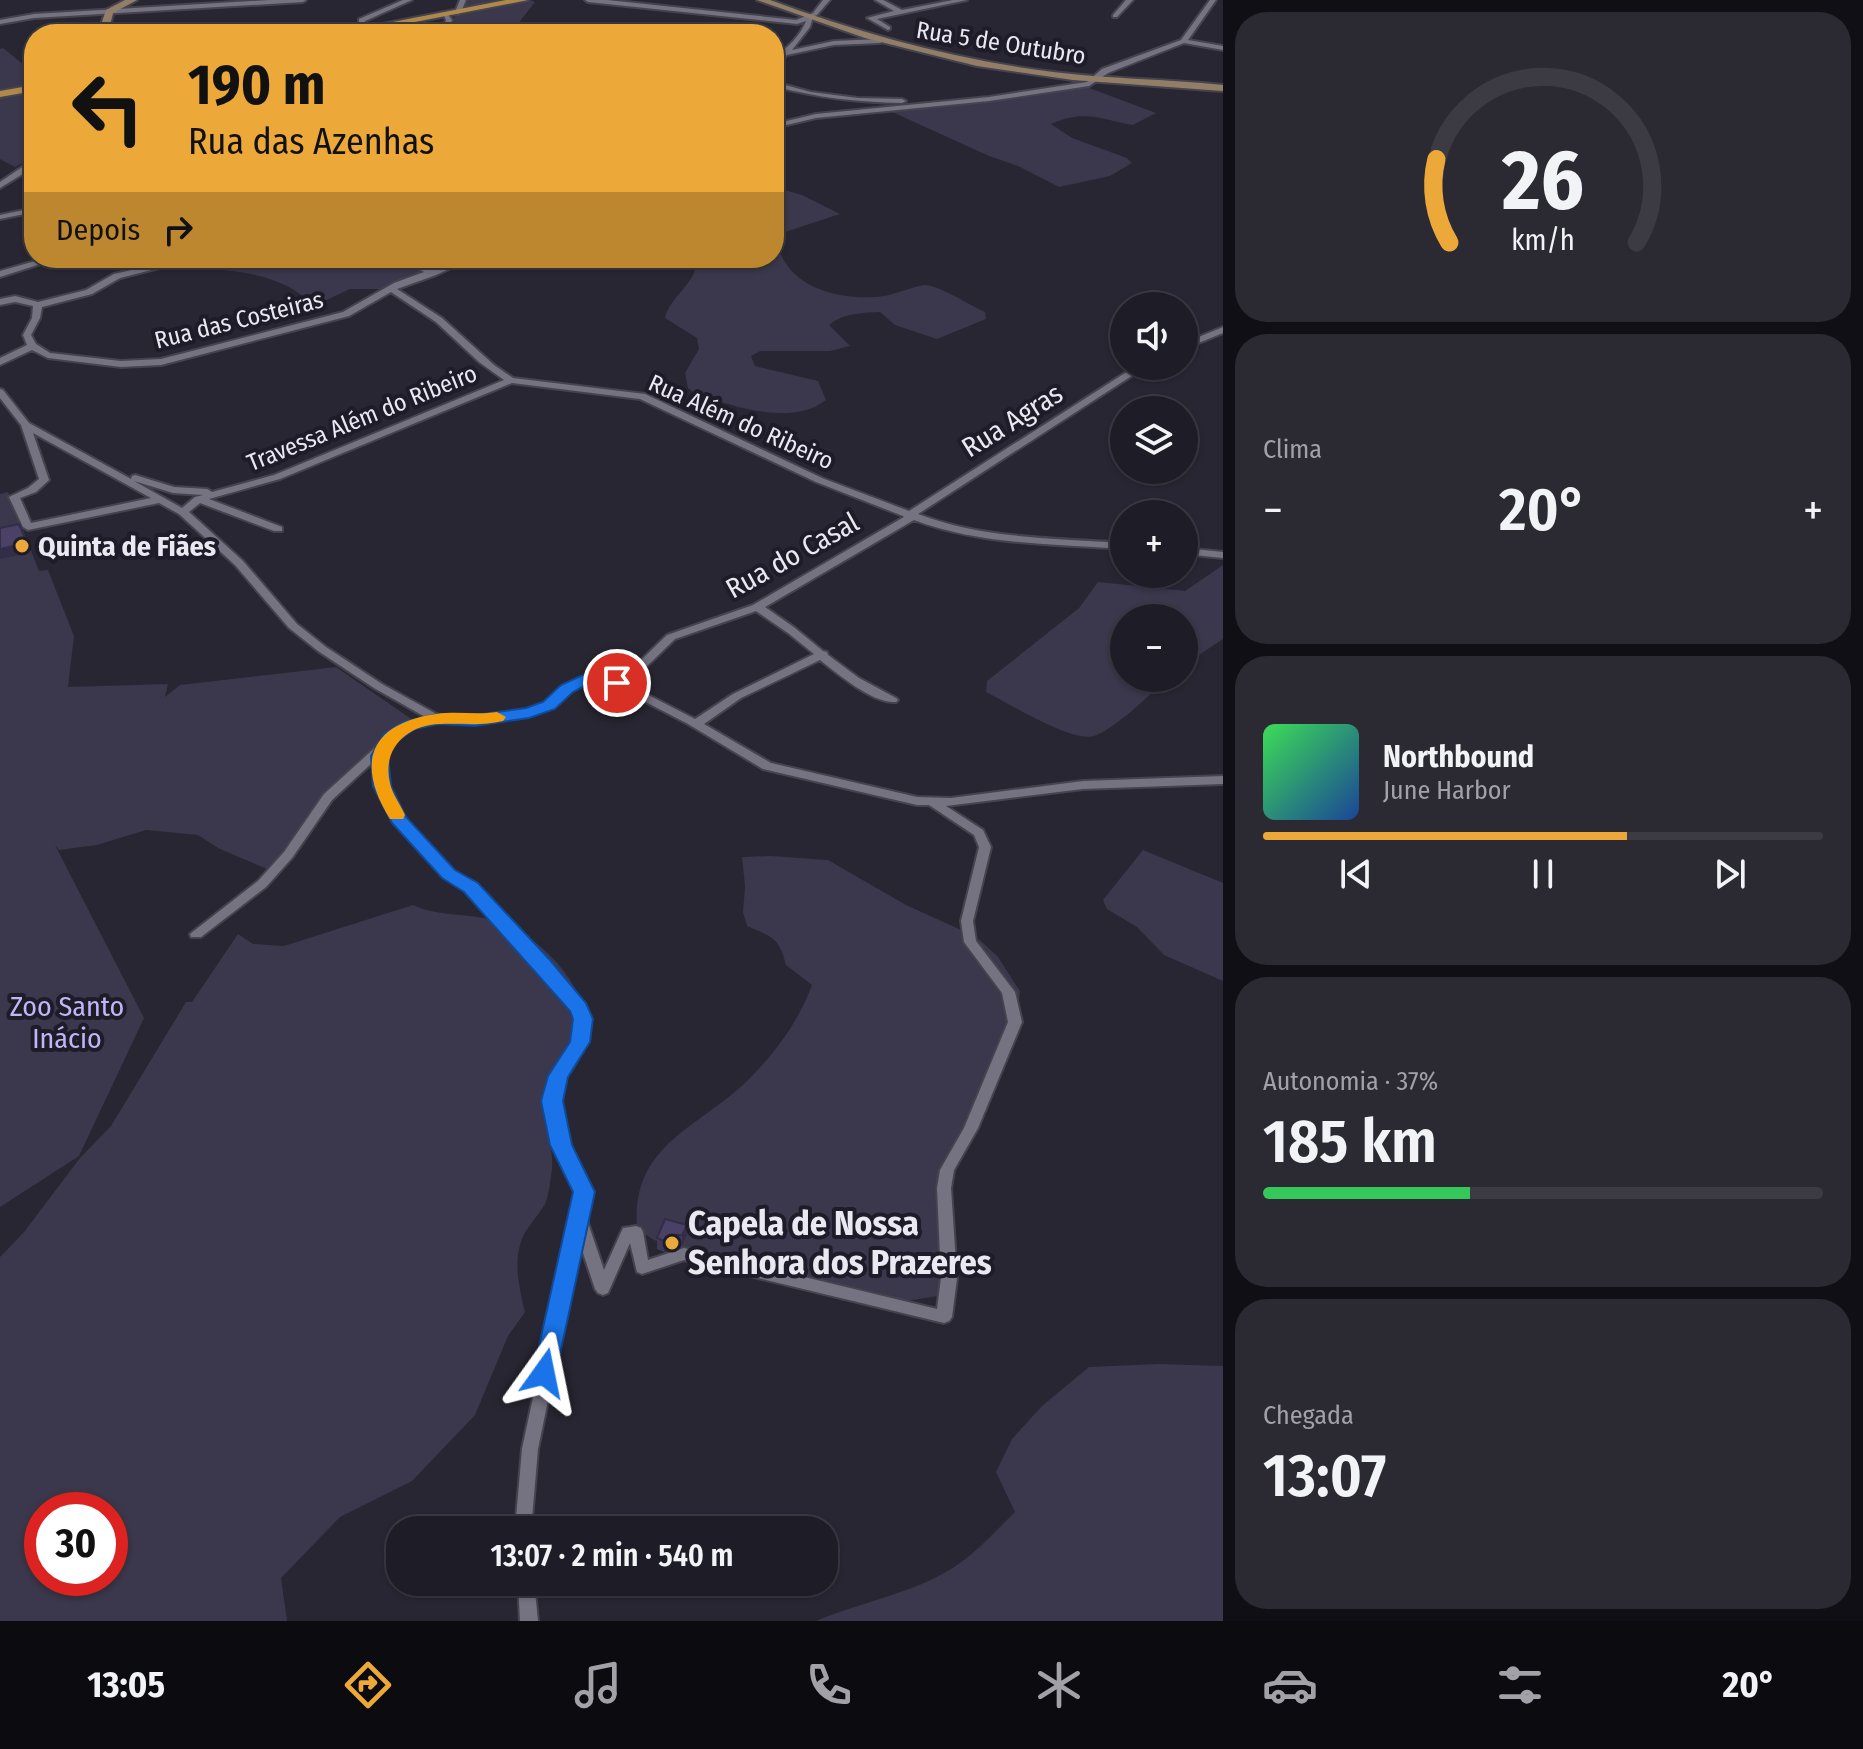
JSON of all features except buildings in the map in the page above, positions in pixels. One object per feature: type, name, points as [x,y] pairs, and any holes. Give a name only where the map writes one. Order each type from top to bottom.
[{"type":"main road","points":[[390,24],[523,0]]},
{"type":"main road","points":[[0,94],[24,90]]},
{"type":"street","points":[[106,24],[109,12],[132,0]]},
{"type":"street","points":[[0,22],[303,0]]},
{"type":"street","points":[[361,24],[361,20],[368,15],[409,0]]},
{"type":"street","points":[[458,12],[463,0]]},
{"type":"street","points":[[588,0],[797,22],[810,18]]},
{"type":"street","points":[[762,0],[880,41]]},
{"type":"street","points":[[784,49],[807,27],[810,18],[827,0]]},
{"type":"street","points":[[878,0],[899,11]]},
{"type":"street","points":[[888,28],[870,18],[964,0]]},
{"type":"street","points":[[1115,16],[1130,0]]},
{"type":"street","points":[[1183,41],[1213,0]]},
{"type":"street","points":[[445,14],[448,24]]},
{"type":"street","name":"Rua 5 de Outubro","points":[[784,54],[834,43],[880,41],[921,52],[1052,75],[1223,88]]},
{"type":"street","points":[[784,124],[816,116],[989,99],[1089,84],[1105,71],[1183,41],[1223,48]]},
{"type":"street","points":[[784,87],[811,94],[945,102]]},
{"type":"street","points":[[877,100],[882,105],[880,109]]},
{"type":"street","points":[[0,186],[24,170]]},
{"type":"street","points":[[0,217],[24,212]]},
{"type":"street","points":[[0,274],[24,267]]},
{"type":"street","points":[[0,302],[15,299],[38,305],[89,292],[117,276],[148,268]]},
{"type":"street","points":[[424,268],[433,273]]},
{"type":"street","name":"Rua das Costeiras","points":[[32,346],[48,355],[72,360],[121,364],[161,362],[346,314],[392,289],[445,268]]},
{"type":"street","name":"Rua Além do Ribeiro","points":[[392,289],[440,321],[471,352],[511,380],[642,396],[819,480],[940,526],[1001,537],[1110,545]]},
{"type":"street","points":[[0,362],[32,346],[27,335],[36,318],[38,305]]},
{"type":"street","points":[[1198,340],[1223,330]]},
{"type":"street","name":"Travessa Além do Ribeiro","points":[[183,512],[199,499],[301,468],[365,443],[422,414],[511,380]]},
{"type":"street","name":"Rua Agras","points":[[910,517],[1120,380]]},
{"type":"street","points":[[0,392],[26,425],[44,480],[32,490],[14,497],[28,527],[161,499]]},
{"type":"street","points":[[26,425],[183,512],[239,563],[293,626],[378,686],[438,719]]},
{"type":"street","name":"Travessa Além do Ribeiro","points":[[117,473],[173,490],[226,490]]},
{"type":"street","points":[[199,499],[278,529]]},
{"type":"street","name":"Rua do Casal","points":[[617,683],[642,665],[671,637],[757,607],[910,517]]},
{"type":"street","points":[[1198,552],[1223,555]]},
{"type":"street","points":[[757,607],[823,654],[842,675],[865,690],[892,700]]},
{"type":"street","points":[[696,724],[737,696],[823,654]]},
{"type":"street","points":[[196,934],[262,884],[288,855],[328,797],[409,725],[438,719],[475,721],[529,713],[549,706],[567,689],[585,679],[617,683],[767,766],[869,791],[932,801],[951,802],[1083,785],[1223,780]]},
{"type":"street","points":[[391,738],[379,756],[382,786],[398,819],[448,874],[471,887],[543,965],[579,1008],[583,1019],[580,1042],[558,1076],[552,1101],[561,1145],[584,1192],[530,1449],[524,1516]]},
{"type":"street","points":[[579,1218],[603,1289],[628,1232],[636,1232],[642,1268],[684,1254],[944,1317],[949,1278],[944,1188],[947,1170],[971,1128],[1015,1022],[1008,992],[970,942],[967,921],[985,847],[979,833],[932,801]]},
{"type":"street","points":[[527,1596],[529,1621]]},
{"type":"green space","points":[[468,0],[535,2],[518,24],[452,24]]},
{"type":"green space","points":[[3,48],[24,65],[24,162],[15,167],[0,159],[0,49]]},
{"type":"green space","points":[[1084,86],[1156,113],[1133,125],[1083,116],[1051,124],[1072,138],[1127,158],[1132,163],[1110,176],[1059,187],[890,111],[1031,96]]},
{"type":"green space","points":[[784,190],[802,195],[840,214],[784,233]]},
{"type":"green space","points":[[784,259],[799,278],[828,292],[844,296],[882,296],[918,286],[930,286],[985,312],[986,319],[937,339],[895,325],[880,312],[853,314],[829,325],[850,346],[830,351],[760,351],[751,356],[755,366],[818,381],[826,400],[797,412],[763,412],[697,395],[688,388],[685,373],[699,349],[697,338],[665,318],[695,268],[784,268]]},
{"type":"green space","points":[[197,268],[426,268],[431,271],[400,281],[390,289],[350,289],[314,306],[284,284],[231,271]]},
{"type":"green space","name":"Zoo Santo Inácio","points":[[8,492],[39,571],[48,570],[74,636],[68,687],[168,684],[165,697],[180,685],[336,667],[420,725],[326,794],[286,862],[267,869],[218,848],[198,835],[146,830],[97,845],[59,850],[55,845],[144,1018],[79,1156],[0,1207],[0,494]]},
{"type":"green space","points":[[1223,565],[1223,639],[1198,656],[1198,604],[1110,604],[1110,692],[1152,692],[1103,732],[1084,737],[1071,734],[986,692],[987,681],[1079,608],[1098,582],[1110,583],[1110,588],[1185,591],[1198,588],[1198,582]]},
{"type":"green space","points":[[1143,850],[1223,883],[1223,981],[1164,955],[1137,927],[1107,909],[1103,900]]},
{"type":"green space","points":[[742,857],[828,860],[906,905],[959,929],[981,941],[998,957],[1020,991],[1016,1027],[938,1190],[943,1295],[877,1306],[852,1291],[794,1273],[703,1258],[654,1240],[637,1229],[638,1200],[645,1176],[657,1156],[762,1066],[794,1022],[812,985],[786,965],[773,939],[747,926],[743,912],[745,886]]},
{"type":"green space","points":[[413,905],[434,912],[480,917],[502,923],[522,933],[558,963],[572,982],[581,1002],[586,1024],[584,1046],[575,1068],[554,1096],[547,1116],[552,1161],[549,1191],[545,1204],[524,1234],[518,1253],[518,1279],[525,1312],[508,1336],[475,1415],[412,1481],[340,1517],[281,1578],[287,1621],[0,1621],[0,1257],[24,1232],[80,1158],[111,1126],[186,1002],[192,1002],[238,934],[253,944],[284,946]]},
{"type":"green space","points":[[1159,1364],[1223,1366],[1223,1621],[816,1621],[926,1582],[944,1573],[981,1545],[1015,1512],[996,1472],[1012,1439],[1042,1406],[1089,1367]]},
{"type":"slow traffic","points":[[396,815],[382,786],[379,756],[391,738],[409,725],[438,719],[475,721],[497,717]]},
{"type":"place","name":"Quinta de Fiães","points":[[22,546]]},
{"type":"place","name":"Capela de Nossa Senhora dos Prazeres","points":[[672,1243]]},
{"type":"route","points":[[544,1373],[584,1192],[561,1145],[552,1101],[558,1076],[580,1042],[583,1019],[579,1008],[543,965],[471,887],[448,874],[398,819],[382,786],[379,756],[391,738],[409,725],[438,719],[475,721],[529,713],[549,706],[567,689],[585,679],[617,683]]}]
